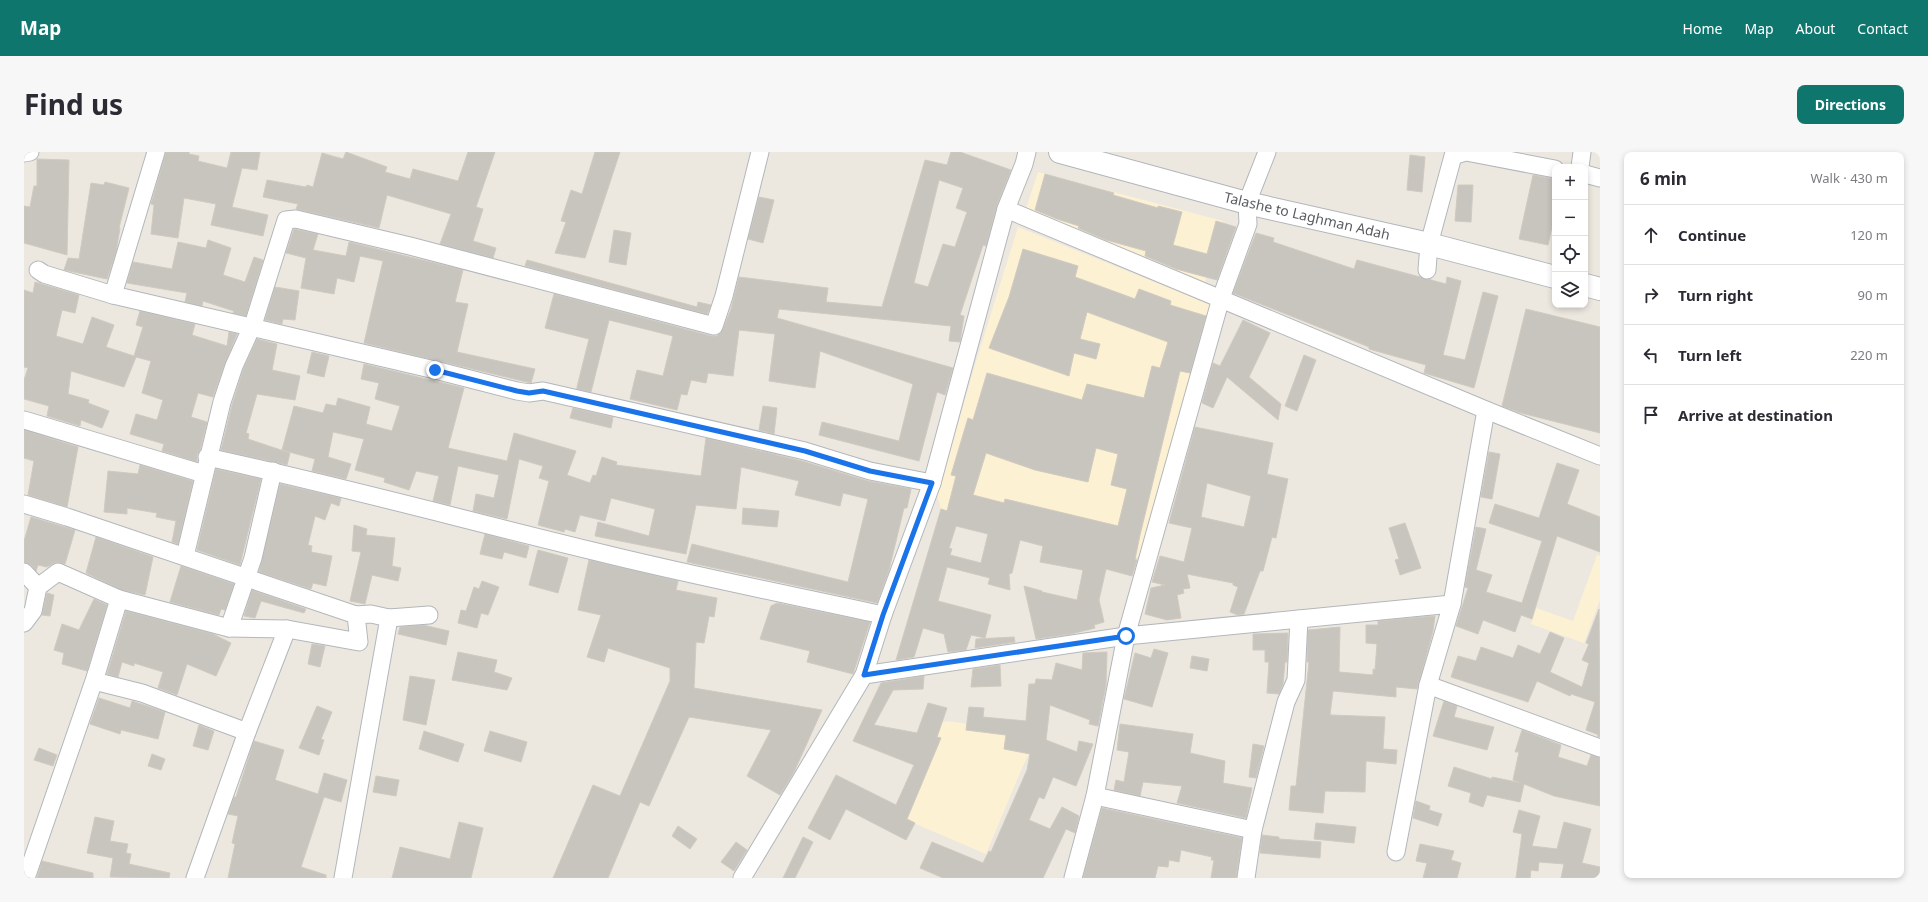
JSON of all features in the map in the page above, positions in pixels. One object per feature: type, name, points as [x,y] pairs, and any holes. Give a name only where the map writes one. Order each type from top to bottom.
[{"type":"main road","name":"Talashe to Laghman Adah","points":[[1060,152],[1247,203],[1429,244],[1552,277]]},
{"type":"main road","points":[[1588,286],[1600,289]]},
{"type":"street","points":[[24,152],[30,152]]},
{"type":"street","points":[[113,295],[156,152]]},
{"type":"street","points":[[185,556],[208,457],[227,385],[254,322],[286,220],[296,219],[410,246],[714,326],[724,296],[760,152]]},
{"type":"street","points":[[742,878],[864,675],[883,615],[932,483],[1006,209],[1024,164],[1027,152]]},
{"type":"street","points":[[1073,878],[1095,796],[1126,636],[1221,298],[1248,224],[1247,203],[1267,152]]},
{"type":"street","points":[[1427,270],[1429,244],[1453,156],[1466,152],[1552,168]]},
{"type":"street","points":[[1580,164],[1582,152]]},
{"type":"street","points":[[1588,175],[1600,178]]},
{"type":"street","points":[[1006,209],[1486,410],[1600,456]]},
{"type":"street","points":[[38,270],[44,274],[113,295],[435,370],[517,391],[529,393],[543,391],[805,451],[870,471],[932,483]]},
{"type":"street","points":[[1396,852],[1428,685],[1452,604],[1486,410]]},
{"type":"street","points":[[24,420],[204,474]]},
{"type":"street","points":[[208,457],[539,533],[712,579],[883,615]]},
{"type":"street","points":[[228,628],[253,558],[273,471]]},
{"type":"street","points":[[24,504],[185,556],[356,615],[371,614],[389,618],[429,615]]},
{"type":"street","points":[[24,572],[38,587]]},
{"type":"street","points":[[24,623],[33,611],[38,587],[58,572],[119,599],[228,628],[287,629],[359,642],[356,615]]},
{"type":"street","points":[[26,878],[96,675],[119,599]]},
{"type":"street","points":[[864,675],[1126,636],[1452,604]]},
{"type":"street","points":[[343,878],[389,618]]},
{"type":"street","points":[[1246,878],[1253,830],[1286,702],[1296,680],[1299,619]]},
{"type":"street","points":[[195,878],[247,732],[287,629]]},
{"type":"street","points":[[96,675],[98,682],[142,693],[247,732]]},
{"type":"street","points":[[1428,685],[1600,748]]},
{"type":"street","points":[[1095,796],[1253,830]]},
{"type":"shaded area","points":[[1038,172],[1223,221],[1205,282],[1026,209]]},
{"type":"shaded area","points":[[1018,227],[1214,306],[1142,558],[1041,531],[941,509],[937,495],[975,365]]},
{"type":"shaded area","points":[[1597,555],[1600,556],[1600,600],[1584,643],[1531,624],[1536,608],[1573,621]]},
{"type":"shaded area","points":[[946,721],[1008,729],[1038,735],[1022,768],[986,854],[904,819],[935,725]]},
{"type":"building","points":[[166,152],[189,152],[189,154],[199,156],[198,161],[227,168],[231,152],[260,152],[257,170],[242,168],[232,207],[268,215],[263,236],[211,225],[216,204],[184,198],[178,238],[151,234],[154,205],[151,204]]},
{"type":"building","points":[[346,152],[387,167],[385,172],[410,179],[413,169],[458,181],[468,152],[495,152],[476,207],[483,209],[473,241],[496,248],[493,258],[440,244],[451,214],[387,195],[379,228],[296,209],[298,204],[263,197],[267,180],[313,187],[322,153],[343,159]]},
{"type":"building","points":[[595,152],[620,152],[585,258],[555,253],[566,222],[561,221],[571,190],[582,194]]},
{"type":"building","points":[[951,152],[960,152],[1011,170],[997,205],[986,246],[983,245],[960,315],[964,316],[960,342],[949,341],[951,326],[779,309],[777,318],[953,368],[945,395],[937,392],[919,461],[819,435],[822,422],[899,441],[913,384],[820,351],[815,388],[769,381],[775,334],[739,330],[733,376],[708,373],[706,383],[691,380],[687,395],[681,394],[677,410],[630,399],[637,370],[663,376],[673,336],[609,320],[591,392],[577,389],[589,339],[545,328],[554,294],[711,336],[717,336],[723,329],[731,309],[739,277],[828,288],[826,302],[882,307],[925,160],[947,165]],"holes":[[[939,180],[963,188],[956,208],[967,212],[955,247],[943,244],[928,287],[914,283]]]},
{"type":"building","points":[[1410,155],[1425,157],[1422,192],[1407,190]]},
{"type":"building","points":[[37,159],[69,160],[67,255],[24,243],[24,206],[30,207],[34,186],[37,186]]},
{"type":"building","points":[[1045,174],[1114,193],[1113,195],[1158,208],[1158,206],[1182,212],[1173,245],[1207,254],[1216,221],[1236,227],[1217,280],[1176,269],[1145,256],[1146,251],[1106,240],[1078,228],[1079,226],[1035,210]]},
{"type":"building","points":[[1533,175],[1552,178],[1552,227],[1548,245],[1519,239]]},
{"type":"building","points":[[105,182],[129,188],[119,228],[116,252],[107,279],[64,270],[68,258],[79,259],[91,183],[104,185]]},
{"type":"building","points":[[1458,185],[1473,185],[1471,222],[1455,221]]},
{"type":"building","points":[[759,197],[774,200],[763,243],[748,239]]},
{"type":"building","points":[[294,229],[318,234],[313,250],[346,256],[349,242],[463,270],[455,302],[468,304],[457,352],[535,369],[531,383],[364,343],[383,261],[360,256],[354,282],[337,278],[334,294],[301,288],[306,258],[286,253]]},
{"type":"building","points":[[614,230],[631,233],[626,265],[609,262]]},
{"type":"building","points":[[1256,233],[1274,238],[1273,242],[1354,269],[1357,260],[1446,284],[1447,277],[1461,281],[1443,355],[1465,360],[1483,292],[1498,296],[1474,388],[1424,373],[1426,365],[1369,349],[1369,347],[1233,293]]},
{"type":"building","points":[[208,240],[231,248],[223,275],[245,282],[254,257],[263,260],[246,316],[233,313],[234,311],[203,301],[202,306],[185,302],[187,293],[127,283],[133,262],[172,269],[178,242],[206,248]]},
{"type":"building","points":[[1023,249],[1078,266],[1075,277],[1135,299],[1139,289],[1171,301],[1170,305],[1206,316],[1190,373],[1180,371],[1140,535],[1135,559],[1137,560],[1132,576],[1106,569],[1099,600],[1104,622],[1094,625],[1095,628],[1071,634],[1036,639],[1024,586],[1042,592],[1077,600],[1083,570],[1040,562],[1043,546],[1020,540],[1012,573],[1009,574],[1010,590],[988,584],[990,578],[947,567],[938,601],[991,615],[985,638],[971,635],[966,650],[948,652],[944,634],[923,628],[914,657],[896,660],[941,509],[947,511],[956,476],[951,475],[968,418],[973,420],[987,373],[1082,400],[1087,384],[1144,398],[1152,366],[1160,368],[1168,342],[1087,312],[1080,339],[1100,344],[1096,359],[1074,353],[1069,376],[989,348],[1009,297]],"holes":[[[1096,448],[1118,454],[1111,485],[1127,489],[1118,526],[1005,499],[1004,503],[973,495],[986,453],[1035,470],[1088,482]],[[956,526],[988,534],[981,563],[950,555],[952,549],[949,548]]]},
{"type":"building","points":[[527,260],[697,307],[698,302],[711,305],[707,314],[525,266]]},
{"type":"building","points":[[35,282],[79,295],[75,313],[62,310],[56,336],[83,344],[92,317],[114,325],[106,347],[134,356],[143,327],[136,325],[140,311],[195,324],[192,335],[227,346],[229,332],[237,334],[213,397],[198,393],[191,417],[207,422],[200,450],[197,454],[197,462],[162,451],[164,444],[130,434],[136,414],[157,420],[163,400],[142,393],[151,361],[136,357],[124,387],[71,371],[68,394],[89,400],[88,403],[109,411],[102,428],[81,420],[80,426],[47,416],[49,406],[24,399],[24,380],[28,368],[24,367],[24,290],[33,293]]},
{"type":"building","points":[[275,287],[299,291],[295,320],[283,319],[282,324],[265,320]]},
{"type":"building","points":[[1526,309],[1600,327],[1600,433],[1521,413],[1502,406]]},
{"type":"building","points":[[1243,320],[1270,333],[1249,377],[1281,404],[1278,420],[1227,377],[1213,408],[1202,403],[1213,363],[1220,366]]},
{"type":"building","points":[[257,339],[277,344],[272,370],[300,376],[295,400],[257,394],[246,433],[249,434],[248,439],[290,453],[287,465],[221,450],[232,405],[243,370]]},
{"type":"building","points":[[312,352],[329,356],[324,377],[307,373]]},
{"type":"building","points":[[1304,355],[1316,360],[1297,411],[1285,406]]},
{"type":"building","points":[[364,364],[464,388],[448,448],[507,461],[514,433],[576,451],[567,475],[590,483],[593,475],[596,476],[602,457],[617,462],[616,465],[701,476],[706,438],[802,461],[868,481],[911,489],[907,508],[904,508],[889,570],[877,603],[687,562],[692,544],[848,582],[868,499],[843,493],[840,506],[795,495],[799,481],[741,467],[736,509],[696,505],[686,554],[595,536],[598,522],[649,536],[655,509],[611,498],[605,521],[580,515],[575,532],[565,529],[564,532],[538,525],[549,481],[539,478],[543,466],[519,459],[507,519],[473,511],[476,494],[494,498],[499,475],[458,466],[450,505],[433,501],[439,476],[416,471],[409,490],[384,482],[385,478],[355,470],[364,439],[333,432],[328,457],[351,464],[346,479],[312,471],[315,459],[282,450],[294,406],[323,413],[326,404],[336,406],[338,398],[370,407],[366,424],[392,431],[400,406],[375,399],[379,383],[361,379]]},
{"type":"building","points":[[763,406],[777,408],[774,434],[759,430]]},
{"type":"building","points":[[573,408],[613,417],[611,428],[570,418]]},
{"type":"building","points":[[1195,427],[1273,443],[1267,474],[1288,479],[1276,538],[1272,537],[1263,571],[1260,571],[1244,614],[1238,615],[1230,612],[1238,587],[1233,585],[1233,583],[1187,574],[1190,588],[1183,589],[1184,593],[1177,595],[1181,618],[1167,620],[1145,614],[1151,588],[1165,585],[1152,582],[1160,556],[1184,562],[1192,528],[1169,523]],"holes":[[[1207,483],[1251,496],[1244,527],[1201,517]]]},
{"type":"building","points":[[24,430],[78,447],[67,507],[28,495],[34,461],[24,458]]},
{"type":"building","points":[[1489,452],[1500,454],[1492,499],[1481,497]]},
{"type":"building","points":[[1557,463],[1579,470],[1567,504],[1600,517],[1600,552],[1557,536],[1532,619],[1521,615],[1515,632],[1483,620],[1478,634],[1456,626],[1468,588],[1465,587],[1476,527],[1486,529],[1476,570],[1492,575],[1486,592],[1522,603],[1542,541],[1489,523],[1495,504],[1539,518]]},
{"type":"building","points":[[140,465],[193,481],[178,544],[172,542],[176,521],[156,517],[157,513],[127,508],[127,514],[104,512],[108,471],[138,474]]},
{"type":"building","points":[[216,469],[261,479],[240,565],[197,550]]},
{"type":"building","points":[[280,484],[341,498],[339,506],[331,503],[325,520],[315,516],[308,545],[312,546],[311,552],[332,556],[326,586],[313,583],[311,589],[259,572]]},
{"type":"building","points":[[743,508],[779,511],[777,527],[742,524]]},
{"type":"building","points":[[31,517],[75,530],[65,564],[56,562],[47,567],[38,565],[36,571],[31,565],[24,562],[24,541]]},
{"type":"building","points":[[1405,523],[1421,568],[1400,575],[1395,560],[1399,559],[1389,528]]},
{"type":"building","points":[[354,525],[367,529],[366,535],[395,538],[392,566],[401,568],[398,581],[372,575],[365,604],[350,601],[361,552],[352,551]]},
{"type":"building","points":[[485,534],[529,546],[526,558],[504,552],[502,559],[480,554]]},
{"type":"building","points":[[96,537],[153,557],[145,595],[122,590],[86,573]]},
{"type":"building","points":[[538,550],[568,558],[558,593],[529,585]]},
{"type":"building","points":[[589,560],[678,581],[676,590],[717,598],[714,617],[709,616],[704,643],[696,642],[694,688],[822,710],[794,772],[780,795],[747,776],[771,730],[689,717],[649,806],[640,802],[608,878],[553,878],[593,785],[620,796],[670,681],[670,668],[608,648],[604,662],[587,657],[601,615],[578,610]]},
{"type":"building","points":[[181,566],[234,584],[225,610],[221,609],[219,615],[170,602]]},
{"type":"building","points":[[482,581],[499,587],[488,615],[481,613],[477,628],[458,623],[461,610],[466,611],[474,587],[479,589]]},
{"type":"building","points":[[252,590],[306,609],[304,613],[261,601],[255,618],[244,616]]},
{"type":"building","points":[[47,593],[54,595],[50,616],[42,615]]},
{"type":"building","points":[[94,599],[107,605],[87,671],[62,664],[64,653],[54,650],[62,624],[79,630]]},
{"type":"building","points":[[777,603],[870,622],[853,674],[807,662],[810,651],[760,639],[771,606]]},
{"type":"building","points":[[1599,609],[1600,737],[1597,736],[1599,735],[1586,730],[1595,702],[1571,694],[1570,696],[1537,681],[1528,702],[1451,677],[1458,656],[1476,661],[1481,647],[1513,658],[1518,645],[1540,654],[1550,632],[1564,638],[1550,672],[1582,687],[1589,663],[1582,660],[1589,644],[1586,643]]},
{"type":"building","points":[[126,611],[213,634],[231,643],[216,676],[187,664],[177,695],[158,688],[163,672],[134,663],[134,666],[122,662],[118,677],[107,674]]},
{"type":"building","points":[[1435,616],[1433,631],[1417,689],[1396,687],[1396,697],[1333,691],[1330,715],[1385,717],[1383,749],[1397,750],[1396,764],[1366,761],[1365,792],[1325,791],[1323,813],[1289,810],[1291,786],[1296,786],[1309,662],[1307,662],[1308,630],[1340,627],[1339,672],[1373,675],[1373,669],[1375,670],[1377,644],[1366,643],[1366,625],[1378,625],[1378,621]]},
{"type":"building","points":[[423,625],[449,631],[446,645],[398,634],[400,627]]},
{"type":"building","points":[[1288,633],[1287,662],[1285,662],[1283,684],[1279,694],[1267,693],[1269,662],[1265,662],[1265,650],[1253,650],[1253,634]]},
{"type":"building","points":[[1014,637],[1015,642],[975,648],[976,639]]},
{"type":"building","points":[[312,644],[325,646],[320,667],[308,664]]},
{"type":"building","points":[[1154,649],[1168,653],[1152,707],[1124,699],[1135,653],[1151,658]]},
{"type":"building","points":[[458,652],[497,660],[494,672],[512,678],[507,690],[452,680]]},
{"type":"building","points":[[1107,652],[1106,685],[1098,726],[1089,724],[1090,720],[1050,705],[1046,740],[1077,752],[1079,741],[1093,744],[1076,786],[1053,777],[1044,799],[1039,797],[1029,820],[1050,829],[1062,807],[1079,816],[1075,833],[1066,829],[1043,878],[943,878],[920,868],[932,842],[983,863],[989,851],[991,852],[1027,770],[1030,754],[1004,749],[1006,735],[966,730],[969,707],[984,708],[983,717],[1026,721],[1029,684],[1035,684],[1036,679],[1052,680],[1056,663],[1082,670],[1083,653]]},
{"type":"building","points":[[1192,656],[1209,659],[1207,671],[1190,668]]},
{"type":"building","points":[[1000,665],[1001,686],[971,687],[973,669]]},
{"type":"building","points":[[410,676],[435,680],[426,725],[403,720]]},
{"type":"building","points":[[924,676],[923,689],[893,690],[874,725],[917,733],[928,703],[947,708],[937,737],[941,738],[907,819],[915,823],[906,840],[846,809],[830,840],[808,828],[836,775],[896,805],[914,765],[853,741],[881,683]]},
{"type":"building","points":[[99,698],[130,708],[132,701],[165,712],[158,739],[121,730],[120,734],[90,724]]},
{"type":"building","points":[[1444,701],[1457,706],[1454,717],[1494,727],[1487,750],[1433,736]]},
{"type":"building","points":[[317,706],[332,712],[321,739],[324,740],[319,755],[299,748]]},
{"type":"building","points":[[1120,724],[1193,734],[1190,753],[1225,761],[1223,783],[1252,788],[1246,818],[1177,803],[1182,786],[1143,782],[1140,796],[1114,790],[1116,780],[1124,782],[1129,752],[1117,750]]},
{"type":"building","points":[[199,725],[214,731],[208,750],[193,746]]},
{"type":"building","points":[[1522,730],[1561,745],[1558,757],[1587,766],[1591,755],[1600,758],[1600,806],[1554,796],[1524,784],[1520,802],[1487,795],[1483,807],[1469,802],[1471,793],[1448,786],[1454,767],[1492,779],[1492,777],[1521,783],[1513,780],[1519,752],[1515,752]]},
{"type":"building","points":[[424,731],[464,744],[458,762],[419,749]]},
{"type":"building","points":[[490,731],[527,742],[521,762],[484,751]]},
{"type":"building","points":[[254,741],[284,750],[275,780],[318,794],[324,773],[347,780],[341,802],[324,797],[301,867],[326,875],[326,878],[228,878],[235,844],[232,843],[238,816],[228,814],[234,797],[236,797]]},
{"type":"building","points":[[1253,744],[1264,746],[1256,778],[1249,777]]},
{"type":"building","points":[[39,748],[57,755],[53,766],[34,760]]},
{"type":"building","points":[[152,754],[165,759],[161,770],[148,766]]},
{"type":"building","points":[[376,776],[399,780],[396,796],[373,792]]},
{"type":"building","points":[[1416,801],[1430,806],[1429,810],[1442,814],[1438,826],[1413,818]]},
{"type":"building","points":[[1102,808],[1242,838],[1236,878],[1211,878],[1214,860],[1211,860],[1212,857],[1181,850],[1179,862],[1169,860],[1168,867],[1158,866],[1155,878],[1083,878]]},
{"type":"building","points":[[1519,810],[1540,816],[1532,846],[1557,849],[1564,822],[1591,829],[1582,863],[1600,867],[1600,878],[1561,878],[1564,864],[1539,862],[1538,871],[1531,870],[1530,878],[1516,878],[1522,834],[1513,832]]},
{"type":"building","points":[[95,817],[114,821],[110,841],[128,844],[126,853],[131,854],[129,864],[170,873],[169,878],[110,877],[113,858],[87,853]]},
{"type":"building","points":[[459,822],[483,828],[471,878],[392,878],[400,847],[450,859]]},
{"type":"building","points":[[1316,823],[1356,827],[1354,843],[1314,839]]},
{"type":"building","points":[[678,826],[697,839],[690,849],[672,836]]},
{"type":"building","points":[[1262,835],[1279,837],[1279,839],[1321,842],[1320,858],[1260,853]]},
{"type":"building","points":[[803,837],[813,842],[795,878],[783,878]]},
{"type":"building","points":[[736,842],[747,850],[734,871],[721,862]]},
{"type":"building","points":[[1420,844],[1454,851],[1451,860],[1461,863],[1457,878],[1423,878],[1427,863],[1416,861]]},
{"type":"building","points":[[42,861],[93,873],[93,878],[37,878]]},
{"type":"route","points":[[435,370],[517,391],[529,393],[543,391],[805,451],[870,471],[932,483],[883,615],[864,675],[1126,636]]}]
